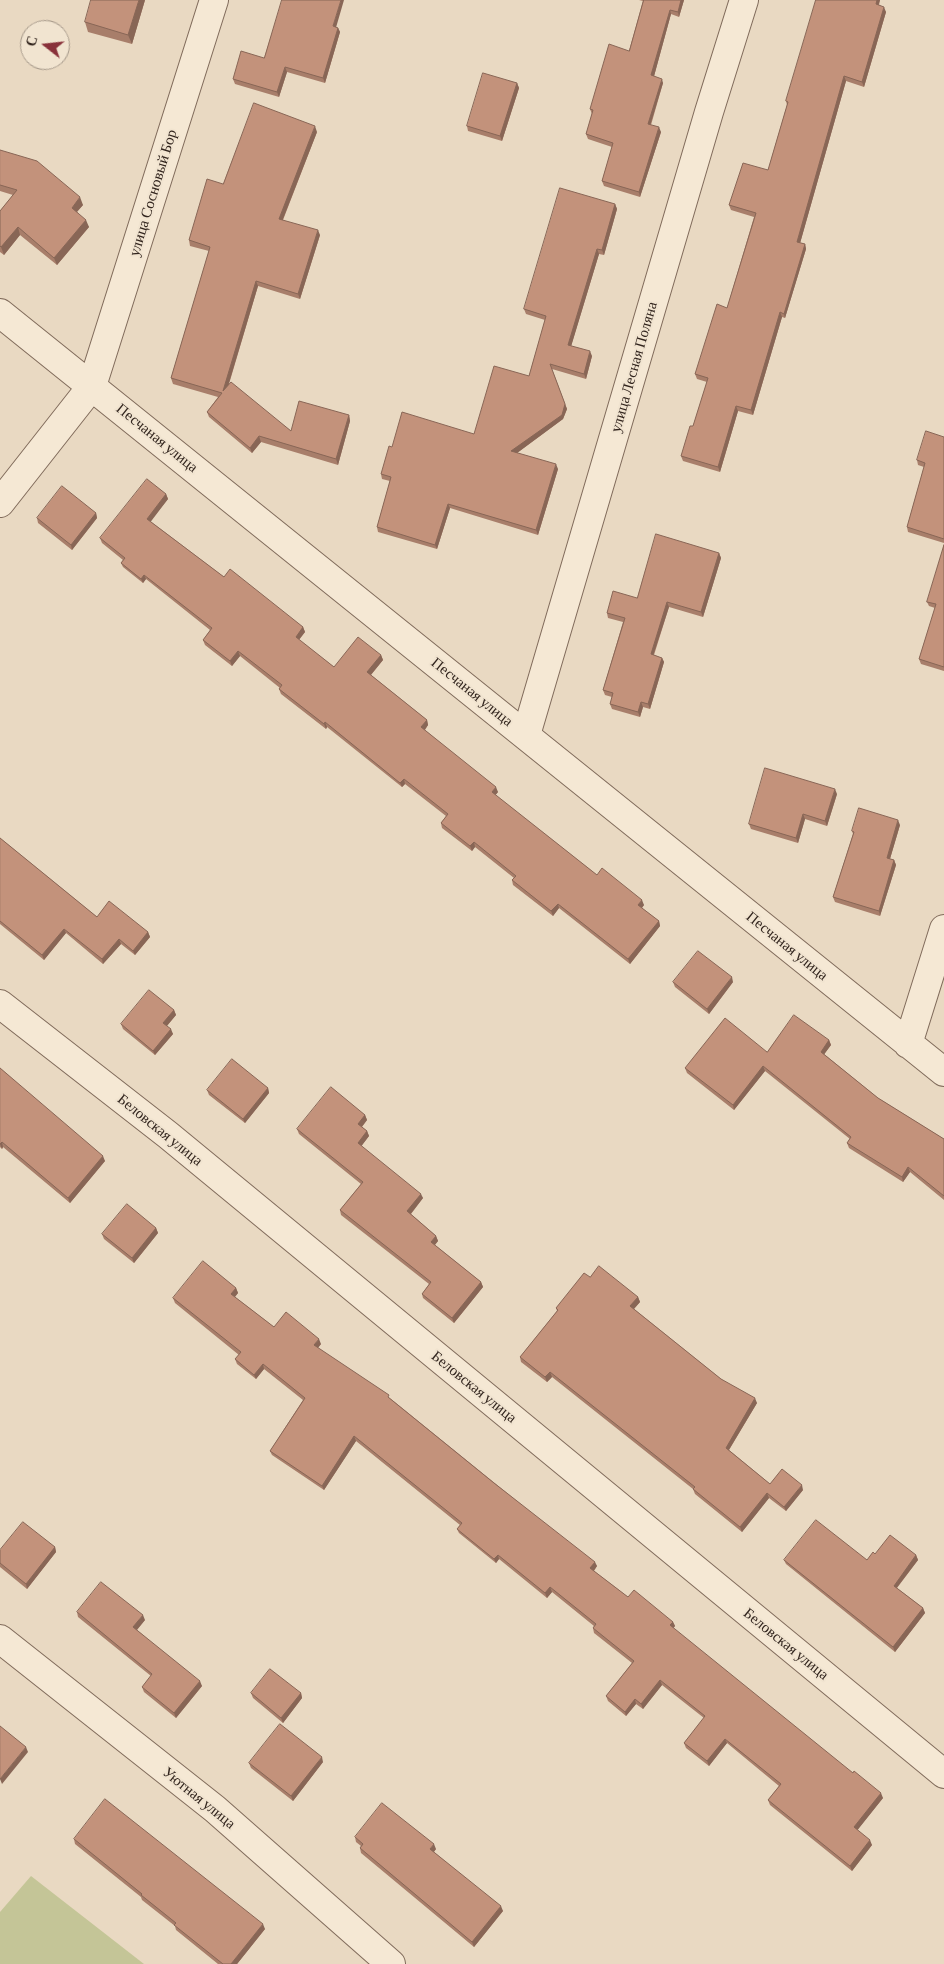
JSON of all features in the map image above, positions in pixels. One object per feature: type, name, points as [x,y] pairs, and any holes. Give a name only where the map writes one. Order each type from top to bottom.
[{"type":"street","name":"улица Сосновый Бор","points":[[92,386],[214,0]]},
{"type":"street","name":"улица Лесная Поляна","points":[[526,735],[706,122],[744,0]]},
{"type":"street","name":"Песчаная улица","points":[[0,313],[944,1072]]},
{"type":"street","points":[[0,504],[92,386]]},
{"type":"street","points":[[908,1044],[944,929]]},
{"type":"street","name":"Беловская улица","points":[[0,1004],[168,1135],[944,1774]]},
{"type":"street","name":"Уютная улица","points":[[0,1639],[215,1809],[391,1964]]},
{"type":"green space","points":[[31,1876],[144,1964],[0,1964],[0,1912]]},
{"type":"building","points":[[91,0],[139,0],[128,35],[85,22]]},
{"type":"building","points":[[282,0],[341,0],[333,26],[338,28],[323,78],[285,67],[277,92],[233,79],[241,51],[264,58]]},
{"type":"building","points":[[644,0],[681,0],[678,12],[670,10],[651,75],[662,79],[648,124],[659,127],[639,192],[602,181],[613,143],[586,134],[593,110],[590,109],[609,44],[629,51]]},
{"type":"building","points":[[816,0],[877,0],[876,4],[884,7],[862,82],[844,76],[797,242],[805,244],[784,314],[780,312],[751,410],[736,406],[718,467],[681,456],[690,426],[693,426],[708,378],[695,374],[717,304],[727,308],[756,213],[729,205],[743,163],[768,170]]},
{"type":"building","points":[[483,73],[517,83],[500,136],[467,126]]},
{"type":"building","points":[[254,103],[315,126],[279,219],[318,230],[298,294],[256,281],[223,391],[231,382],[291,431],[299,401],[349,415],[336,459],[259,436],[250,448],[207,412],[222,393],[171,378],[210,247],[189,240],[207,179],[223,184]]},
{"type":"building","points":[[0,150],[37,161],[80,197],[72,208],[86,220],[54,258],[18,227],[0,246],[0,211],[17,190],[0,185]]},
{"type":"building","points":[[560,188],[615,204],[602,250],[597,249],[568,345],[590,351],[584,374],[550,364],[565,404],[562,415],[511,451],[556,464],[536,530],[448,504],[435,545],[377,527],[391,477],[381,474],[389,446],[392,447],[402,412],[474,434],[494,366],[529,376],[546,316],[524,309]]},
{"type":"building","points":[[926,431],[944,437],[944,539],[907,527],[925,463],[917,460]]},
{"type":"building","points":[[147,479],[166,494],[147,519],[224,577],[230,569],[303,627],[296,637],[334,667],[358,637],[381,655],[367,672],[427,720],[421,727],[496,787],[492,792],[597,875],[602,868],[642,900],[638,905],[659,921],[628,959],[558,904],[551,911],[512,880],[516,876],[474,842],[470,846],[441,823],[448,814],[404,779],[400,783],[325,722],[324,724],[279,689],[282,685],[238,651],[230,661],[203,640],[212,628],[144,575],[141,579],[121,563],[125,558],[100,538]]},
{"type":"building","points":[[62,486],[96,513],[71,545],[37,518]]},
{"type":"building","points":[[656,534],[719,553],[701,612],[667,602],[651,654],[662,658],[648,704],[641,702],[638,712],[610,704],[613,693],[603,690],[625,618],[607,613],[613,591],[637,598]]},
{"type":"building","points":[[944,545],[944,667],[919,659],[936,604],[927,602]]},
{"type":"building","points":[[765,768],[835,789],[825,821],[803,814],[796,838],[749,824]]},
{"type":"building","points":[[859,808],[898,820],[887,858],[894,860],[879,911],[833,897],[854,832],[852,831]]},
{"type":"building","points":[[0,838],[97,917],[109,901],[148,932],[133,951],[119,939],[102,959],[64,929],[42,955],[0,921]]},
{"type":"building","points":[[698,951],[732,977],[707,1009],[673,982]]},
{"type":"building","points":[[149,990],[174,1010],[163,1023],[171,1029],[153,1051],[121,1024]]},
{"type":"building","points":[[794,1015],[829,1040],[821,1052],[878,1098],[944,1139],[944,1196],[908,1167],[902,1177],[847,1143],[851,1137],[763,1066],[733,1105],[685,1068],[725,1018],[767,1052]]},
{"type":"building","points":[[232,1059],[268,1088],[243,1119],[207,1090]]},
{"type":"building","points":[[0,1068],[103,1156],[68,1198],[2,1142],[0,1144]]},
{"type":"building","points":[[331,1087],[365,1115],[358,1124],[367,1131],[358,1143],[421,1194],[407,1211],[436,1236],[431,1242],[481,1282],[452,1318],[422,1294],[431,1282],[340,1210],[363,1182],[297,1129]]},
{"type":"building","points":[[127,1204],[156,1228],[132,1258],[102,1234]]},
{"type":"building","points":[[203,1261],[236,1288],[231,1294],[274,1327],[286,1312],[319,1339],[314,1345],[389,1395],[388,1397],[494,1483],[595,1562],[590,1568],[628,1597],[634,1590],[673,1622],[670,1625],[853,1773],[854,1771],[881,1793],[854,1827],[870,1840],[850,1866],[768,1800],[781,1784],[725,1739],[707,1761],[684,1743],[705,1716],[660,1680],[641,1704],[635,1699],[625,1712],[606,1696],[634,1661],[593,1628],[596,1624],[550,1587],[545,1593],[498,1555],[494,1559],[457,1529],[462,1523],[354,1436],[322,1486],[270,1451],[305,1398],[263,1364],[254,1375],[235,1359],[241,1352],[173,1298]]},
{"type":"building","points":[[599,1266],[638,1297],[630,1306],[721,1379],[755,1398],[726,1448],[770,1484],[782,1469],[802,1485],[784,1507],[767,1493],[740,1527],[693,1489],[695,1487],[550,1372],[545,1377],[520,1357],[558,1310],[556,1308],[584,1273],[590,1277]]},
{"type":"building","points":[[816,1520],[867,1560],[873,1552],[875,1554],[890,1535],[916,1555],[894,1586],[923,1608],[893,1647],[784,1560]]},
{"type":"building","points":[[23,1522],[55,1547],[26,1584],[0,1563],[0,1550]]},
{"type":"building","points":[[101,1582],[143,1615],[133,1627],[200,1681],[174,1713],[142,1687],[152,1674],[77,1612]]},
{"type":"building","points":[[270,1669],[301,1693],[281,1718],[251,1693]]},
{"type":"building","points":[[280,1724],[322,1757],[291,1796],[249,1763]]},
{"type":"building","points":[[0,1726],[26,1747],[0,1779]]},
{"type":"building","points":[[105,1799],[263,1924],[231,1964],[223,1964],[174,1925],[176,1923],[74,1839]]},
{"type":"building","points":[[382,1803],[434,1844],[430,1849],[501,1906],[472,1942],[360,1848],[363,1844],[355,1837]]}]
